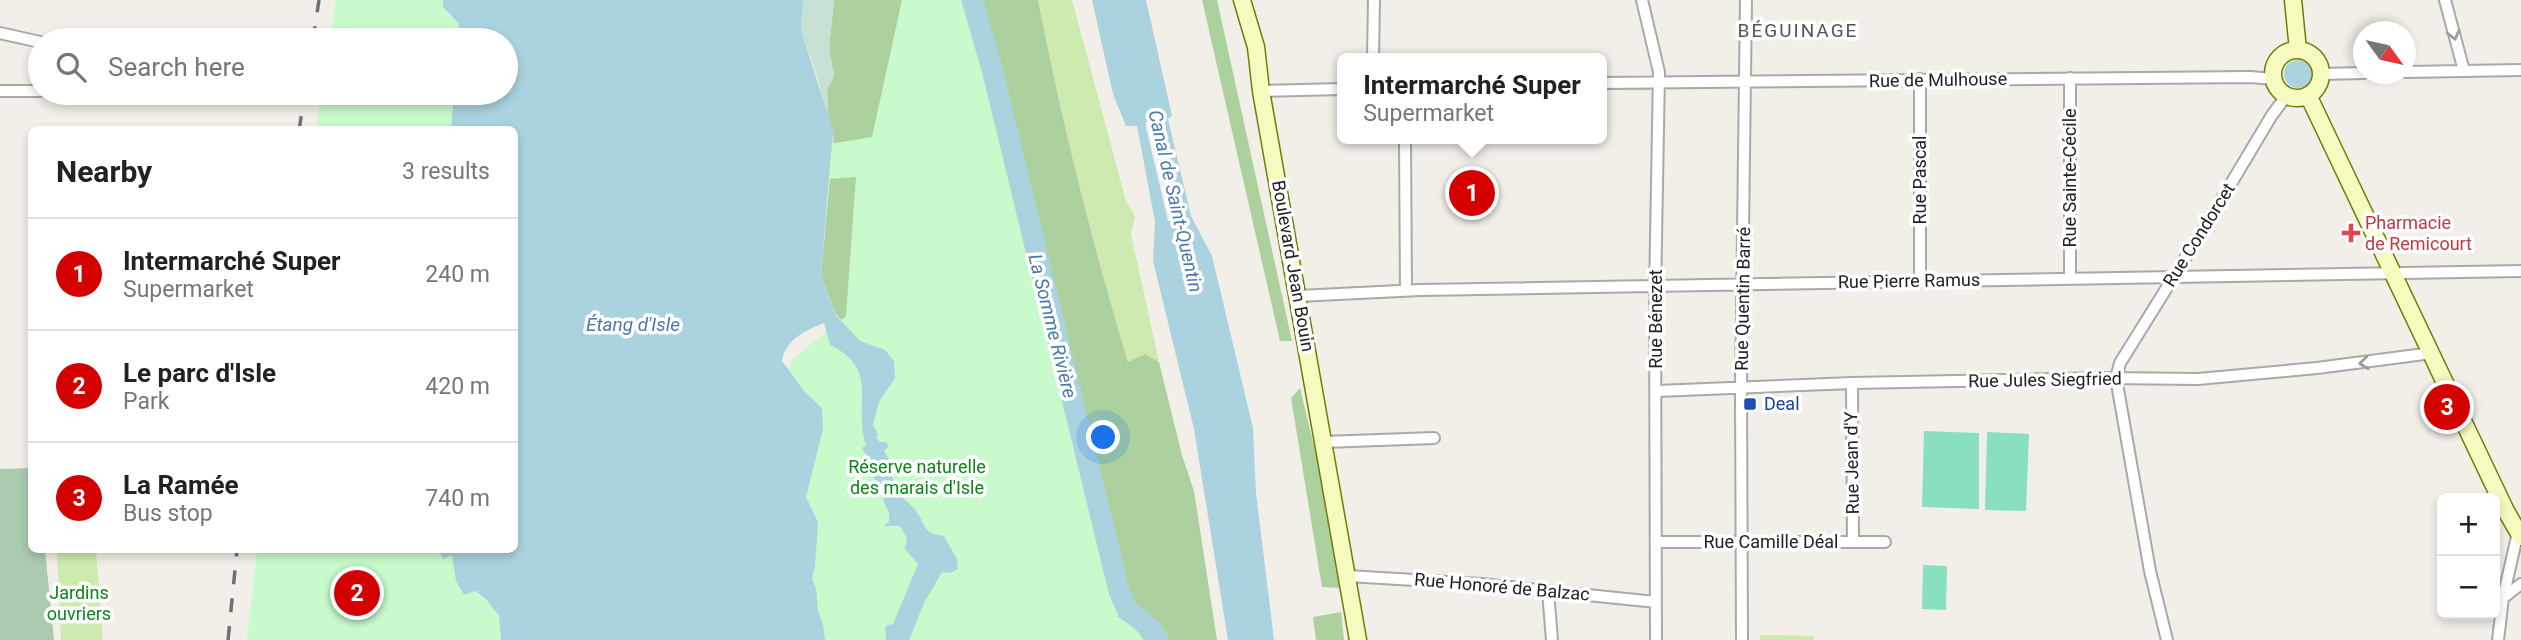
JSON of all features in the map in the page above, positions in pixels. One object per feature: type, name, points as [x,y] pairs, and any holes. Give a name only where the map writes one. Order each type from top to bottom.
[{"type":"street","name":"Boulevard Jean Bouin","points":[[1242,0],[1256,47],[1261,91],[1358,640]]},
{"type":"street","points":[[1373,53],[1374,0]]},
{"type":"street","name":"Rue Bénezet","points":[[1642,0],[1660,72],[1655,286],[1656,640]]},
{"type":"street","name":"Rue Quentin Barré","points":[[1742,640],[1741,387],[1746,0]]},
{"type":"street","points":[[2293,0],[2298,50]]},
{"type":"street","points":[[2445,0],[2464,71]]},
{"type":"street","points":[[0,33],[28,39]]},
{"type":"street","points":[[2298,50],[2317,60],[2321,74],[2318,86],[2308,95],[2294,97],[2287,95],[2277,86],[2274,79],[2275,65],[2279,59],[2284,54],[2298,50]]},
{"type":"street","points":[[2416,72],[2521,70]]},
{"type":"street","points":[[2321,74],[2353,73]]},
{"type":"street","name":"Rue de Mulhouse","points":[[1607,83],[2070,78],[2274,79]]},
{"type":"street","name":"Rue Sainte-Cécile","points":[[2070,78],[2070,279]]},
{"type":"street","name":"Rue Pascal","points":[[1920,79],[1920,281]]},
{"type":"street","points":[[1261,91],[1337,89]]},
{"type":"street","points":[[0,91],[28,91]]},
{"type":"street","name":"Rue Condorcet","points":[[2116,378],[2120,363],[2272,115],[2287,95]]},
{"type":"street","points":[[2308,95],[2520,533],[2503,598],[2498,640]]},
{"type":"street","points":[[1405,144],[1406,290]]},
{"type":"street","name":"Rue Pierre Ramus","points":[[1298,296],[1406,290],[2521,271]]},
{"type":"street","name":"Rue Jules Siegfried","points":[[1657,391],[1852,383],[2198,379],[2432,354]]},
{"type":"street","points":[[2116,378],[2150,571],[2167,640]]},
{"type":"street","name":"Rue Jean d'Y","points":[[1852,383],[1853,542]]},
{"type":"street","points":[[1324,442],[1434,438]]},
{"type":"street","name":"Rue Camille Déal","points":[[1657,542],[1885,542]]},
{"type":"street","name":"Rue Honoré de Balzac","points":[[1348,576],[1467,583],[1656,602]]},
{"type":"street","points":[[2503,598],[2521,584]]},
{"type":"street","points":[[1548,590],[1552,640]]},
{"type":"green space","points":[[336,0],[443,0],[443,7],[459,24],[459,28],[332,28]]},
{"type":"green space","points":[[803,0],[834,0],[829,48],[834,76],[827,90],[828,119],[801,30]]},
{"type":"green space","name":"Réserve naturelle des marais d'Isle","points":[[834,0],[1038,0],[1078,182],[1128,362],[1145,354],[1159,362],[1182,455],[1194,491],[1217,640],[1168,640],[1166,634],[1131,601],[1117,616],[1144,634],[1147,640],[956,640],[860,341],[835,313],[821,275],[834,134],[828,119],[827,90],[834,76],[829,48]]},
{"type":"green space","name":"Réserve naturelle des marais d'Isle","points":[[902,0],[965,0],[1116,601],[1144,640],[680,640],[707,554],[792,360],[846,316],[856,177],[829,179],[829,144],[872,137]]},
{"type":"green space","points":[[1038,0],[1072,0],[1126,201],[1135,216],[1131,234],[1159,362],[1145,354],[1128,362],[1078,182]]},
{"type":"green space","points":[[1202,0],[1217,0],[1292,341],[1280,341]]},
{"type":"green space","points":[[319,105],[453,105],[451,126],[317,126]]},
{"type":"green space","points":[[1300,388],[1320,471],[1343,588],[1322,587],[1291,398]]},
{"type":"green space","points":[[1924,431],[1979,433],[1979,509],[1922,507]]},
{"type":"green space","points":[[1987,432],[2029,434],[2026,511],[1985,510]]},
{"type":"green space","points":[[28,468],[28,553],[45,553],[54,640],[0,640],[0,469]]},
{"type":"green space","name":"Jardins ouvriers","points":[[57,553],[96,553],[103,640],[61,640]]},
{"type":"green space","points":[[257,553],[440,553],[443,558],[452,555],[456,581],[485,598],[499,616],[501,640],[247,640]]},
{"type":"green space","points":[[1923,565],[1947,566],[1946,610],[1922,609]]},
{"type":"green space","points":[[1341,612],[1344,640],[1316,640],[1313,617]]},
{"type":"green space","points":[[1760,635],[1814,636],[1814,640],[1760,640]]},
{"type":"water","name":"Étang d'Isle","points":[[443,0],[803,0],[801,30],[834,134],[821,275],[835,314],[860,341],[885,350],[894,361],[895,378],[879,402],[873,425],[878,434],[876,438],[880,442],[886,442],[889,447],[884,450],[889,461],[887,469],[898,493],[916,511],[928,531],[944,536],[957,559],[958,569],[950,573],[942,572],[924,603],[909,640],[886,640],[885,629],[887,625],[893,624],[918,564],[905,549],[907,538],[900,526],[884,526],[889,521],[889,513],[873,476],[872,466],[862,448],[866,445],[860,377],[855,365],[846,355],[830,345],[824,323],[792,342],[782,361],[804,391],[822,408],[823,429],[806,497],[818,522],[812,579],[825,640],[501,640],[499,616],[485,598],[475,591],[464,595],[456,581],[452,555],[443,559],[440,553],[518,553],[518,126],[451,126],[453,105],[518,105],[518,28],[459,28],[459,24],[443,7]]},
{"type":"water","points":[[1092,0],[1146,0],[1172,116],[1168,119],[1191,216],[1212,256],[1253,428],[1256,493],[1274,640],[1228,640],[1194,429],[1153,261],[1155,222],[1137,126],[1126,126],[1113,94]],"holes":[[[1159,119],[1181,210],[1179,220],[1168,221],[1145,123],[1148,121]]]},
{"type":"water","points":[[2298,60],[2308,64],[2312,74],[2308,84],[2298,88],[2288,84],[2284,74],[2288,64]]},
{"type":"water","points":[[1131,601],[1166,634],[1168,640],[1147,640],[1144,634],[1117,616]]},
{"type":"waterway","name":"La Somme Rivière","points":[[972,0],[992,69],[1119,591],[1127,609],[1152,630],[1158,640]]},
{"type":"railway","points":[[315,28],[319,0]]},
{"type":"railway","points":[[300,126],[303,105]]},
{"type":"railway","points":[[228,640],[237,553]]},
{"type":"place","name":"Intermarché Super","points":[[1472,193]]},
{"type":"place","name":"Pharmacie de Remicourt","points":[[2351,233]]},
{"type":"place","name":"Deal","points":[[1750,404]]},
{"type":"place","name":"La Ramée","points":[[2447,407]]},
{"type":"place","name":"Le parc d'Isle","points":[[357,593]]},
{"type":"district","name":"BÉGUINAGE","points":[[1798,30]]},
{"type":"water label","name":"Canal de Saint-Quentin","points":[[1176,201]]}]
